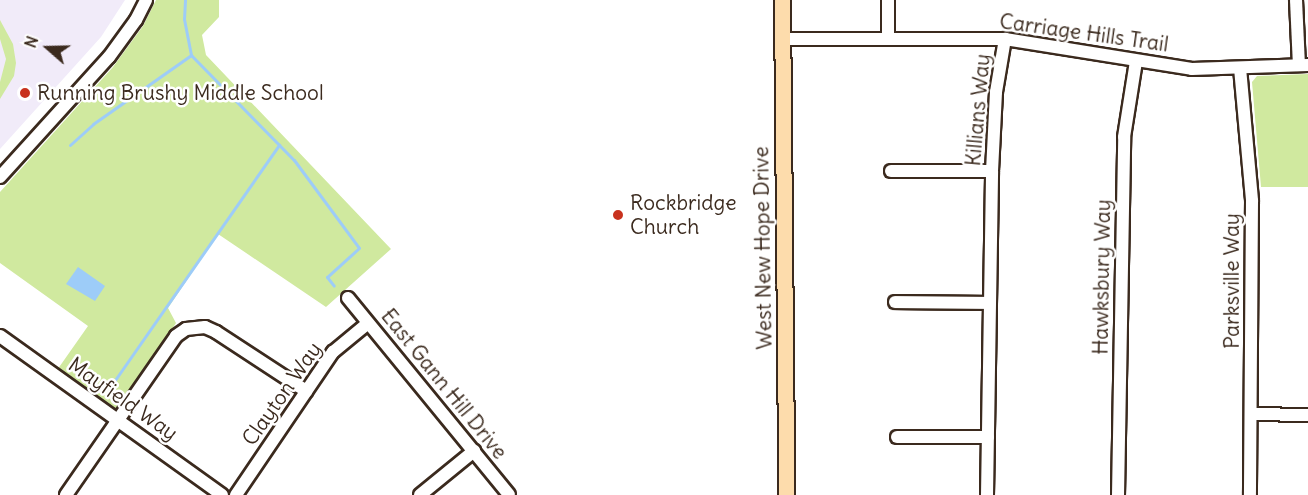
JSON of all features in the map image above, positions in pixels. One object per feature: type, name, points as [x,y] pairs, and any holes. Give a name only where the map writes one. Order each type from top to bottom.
[{"type":"main road","name":"West New Hope Drive","points":[[782,0],[786,495]]},
{"type":"street","points":[[0,177],[109,57],[136,21],[146,0]]},
{"type":"street","points":[[888,0],[888,38]]},
{"type":"street","points":[[1296,0],[1304,65]]},
{"type":"street","name":"Carriage Hills Trail","points":[[782,39],[1005,39],[1191,69],[1304,65]]},
{"type":"street","name":"Killians Way","points":[[987,495],[991,179],[996,92],[1005,39]]},
{"type":"street","name":"Hawksbury Way","points":[[1118,495],[1124,137],[1136,61]]},
{"type":"street","name":"Parksville Way","points":[[1240,68],[1252,201],[1250,495]]},
{"type":"street","points":[[891,171],[991,179]]},
{"type":"street","name":"East Gann Hill Drive","points":[[348,298],[509,495]]},
{"type":"street","points":[[895,302],[989,311]]},
{"type":"street","name":"Clayton Way","points":[[236,495],[333,352],[368,323]]},
{"type":"street","points":[[66,495],[176,336],[195,327],[205,327],[216,332],[306,391]]},
{"type":"street","name":"Mayfield Way","points":[[0,336],[222,495]]},
{"type":"street","points":[[1251,414],[1308,415]]},
{"type":"street","points":[[897,437],[987,445]]},
{"type":"street","points":[[420,495],[474,451]]},
{"type":"shaded area","name":"Running Brushy Middle School","points":[[0,0],[125,0],[101,37],[0,149]]},
{"type":"green space","points":[[156,0],[219,0],[219,17],[202,35],[206,55],[391,249],[326,307],[218,234],[168,308],[176,323],[119,409],[114,411],[55,373],[88,326],[0,263],[0,192],[113,67],[143,26]]},
{"type":"green space","points":[[0,20],[13,44],[16,63],[14,76],[0,99],[0,82],[6,59],[0,39]]},
{"type":"green space","points":[[1308,74],[1308,187],[1261,187],[1252,82],[1257,76]]},
{"type":"water","points":[[78,267],[105,286],[95,301],[66,284]]},
{"type":"waterway","points":[[185,0],[184,19],[191,55]]},
{"type":"waterway","points":[[191,55],[294,160],[359,248],[327,277],[334,286]]},
{"type":"waterway","points":[[70,145],[93,124],[191,55]]},
{"type":"waterway","points":[[111,394],[115,380],[279,145]]},
{"type":"place","name":"Running Brushy Middle School","points":[[25,93]]},
{"type":"place","name":"Rockbridge Church","points":[[618,215]]}]
